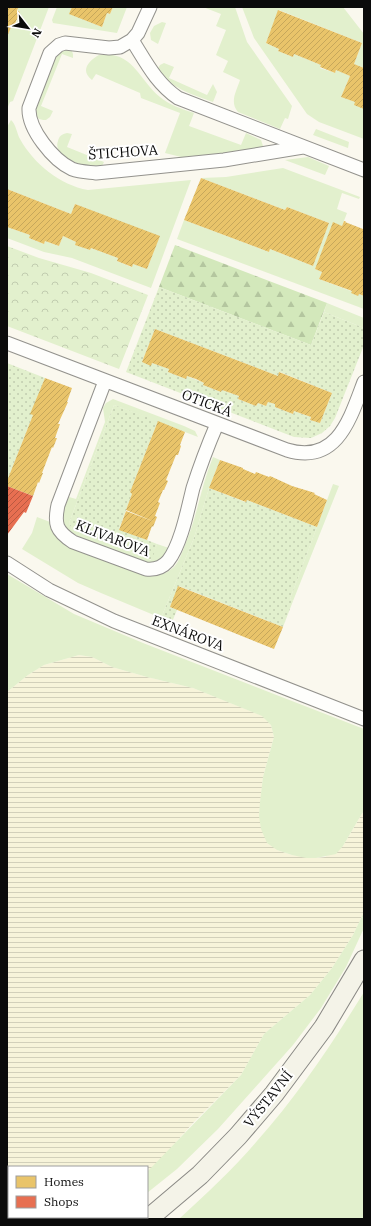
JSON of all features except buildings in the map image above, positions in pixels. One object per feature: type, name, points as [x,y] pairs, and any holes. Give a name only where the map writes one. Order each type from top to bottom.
[{"type":"main road","name":"VÝSTAVNÍ","points":[[148,1219],[200,1175],[238,1136],[274,1094],[324,1027],[364,960]]},
{"type":"street","points":[[150,7],[142,25],[132,40],[157,80],[170,93],[178,98],[364,170]]},
{"type":"street","name":"ŠTICHOVA","points":[[132,40],[125,45],[115,48],[65,43],[59,45],[50,53],[29,108],[30,121],[38,136],[49,150],[66,165],[78,171],[92,172],[224,160],[303,147]]},
{"type":"street","name":"OTICKÁ","points":[[7,343],[293,452],[311,453],[330,445],[342,433],[351,417],[364,382]]},
{"type":"street","name":"KLIVAROVA","points":[[105,381],[56,513],[59,531],[73,542],[146,569],[157,569],[162,566],[171,555],[179,537],[197,475],[217,424]]},
{"type":"street","name":"EXNÁROVA","points":[[7,563],[49,590],[108,618],[363,716]]},
{"type":"shaded area","points":[[79,655],[92,657],[112,667],[193,688],[263,716],[271,725],[274,737],[263,777],[259,816],[277,850],[292,855],[316,858],[325,857],[343,846],[364,810],[364,912],[353,935],[332,968],[310,995],[264,1034],[241,1075],[193,1123],[153,1168],[148,1171],[148,1166],[8,1166],[8,1218],[89,1218],[88,1219],[7,1219],[7,692],[28,675],[44,665]]},
{"type":"green space","points":[[19,7],[49,7],[13,101],[10,102],[7,109],[7,37],[12,25],[15,26],[20,12],[17,10]]},
{"type":"green space","points":[[57,7],[72,7],[70,14],[102,27],[107,13],[110,14],[113,7],[127,7],[117,33],[53,23],[52,20]]},
{"type":"green space","points":[[203,7],[235,7],[247,42],[292,106],[288,119],[285,118],[280,129],[238,112],[235,108],[234,96],[240,80],[223,72],[228,61],[216,55],[226,30],[216,26],[221,14]]},
{"type":"green space","points":[[242,7],[343,7],[364,34],[364,68],[354,64],[362,43],[279,10],[266,43],[279,49],[278,51],[293,57],[294,54],[321,65],[320,68],[335,73],[336,70],[350,76],[341,97],[355,102],[364,109],[364,139],[319,122],[307,114],[254,38]]},
{"type":"green space","points":[[162,22],[166,23],[158,44],[151,40],[150,33],[154,26]]},
{"type":"green space","points":[[71,49],[73,58],[62,54],[41,106],[53,111],[50,117],[46,120],[41,120],[37,117],[34,110],[56,56],[63,50]]},
{"type":"green space","points":[[99,55],[120,57],[128,62],[164,100],[194,113],[189,126],[241,145],[246,133],[261,140],[263,146],[260,149],[192,157],[181,157],[165,153],[180,113],[141,98],[140,93],[96,74],[92,80],[86,73],[87,66]]},
{"type":"green space","points":[[164,63],[174,67],[169,78],[207,95],[213,84],[217,92],[213,102],[182,90],[168,81],[158,68]]},
{"type":"green space","points":[[11,120],[26,148],[40,165],[58,178],[78,187],[88,190],[191,180],[151,288],[72,258],[44,252],[7,238],[7,227],[30,235],[29,238],[44,244],[45,241],[59,246],[63,236],[76,242],[76,245],[90,250],[91,248],[118,258],[117,261],[131,267],[133,264],[147,269],[159,237],[75,204],[71,214],[7,189],[7,127]]},
{"type":"green space","points":[[316,129],[349,142],[348,148],[313,135]]},
{"type":"green space","points":[[67,133],[72,134],[67,147],[104,162],[102,166],[83,165],[65,157],[58,150],[57,145],[58,139]]},
{"type":"green space","points":[[308,157],[329,166],[325,175],[285,160]]},
{"type":"green space","points":[[283,168],[360,197],[359,199],[342,193],[337,209],[347,213],[342,226],[333,223],[315,269],[322,272],[319,279],[364,296],[364,309],[177,239],[184,220],[269,252],[270,249],[313,266],[329,223],[287,207],[285,210],[201,178],[226,177]]},
{"type":"green space","points":[[175,245],[327,303],[311,345],[159,287]]},
{"type":"green space","points":[[7,246],[39,258],[91,273],[148,295],[119,369],[7,326]]},
{"type":"green space","points":[[159,287],[311,345],[324,312],[364,328],[364,345],[335,418],[330,426],[322,433],[311,438],[294,437],[126,372]],"holes":[[[155,329],[278,376],[280,372],[332,393],[320,423],[310,420],[311,417],[294,411],[293,414],[275,407],[275,404],[268,402],[266,406],[258,403],[256,406],[238,399],[239,396],[222,390],[221,392],[203,385],[204,383],[187,376],[186,379],[168,372],[169,369],[152,363],[151,365],[142,362]]]},
{"type":"green space","points":[[327,303],[364,318],[364,328],[324,312]]},
{"type":"green space","points":[[7,363],[45,378],[31,414],[33,415],[7,481]]},
{"type":"green space","points":[[113,399],[184,426],[195,431],[198,437],[114,405],[69,523],[72,529],[151,560],[157,544],[169,548],[161,560],[155,562],[147,562],[89,541],[68,531],[62,524],[61,520],[66,504],[69,497],[76,499],[105,422],[103,408],[106,403]]},
{"type":"green space","points":[[114,405],[158,421],[130,492],[132,494],[119,529],[157,544],[152,560],[72,529],[69,523]]},
{"type":"green space","points":[[213,457],[220,460],[209,488],[194,538],[161,618],[78,583],[22,549],[32,533],[37,517],[50,522],[68,545],[142,575],[155,576],[167,572],[176,565],[183,551],[193,524],[205,479]]},
{"type":"green space","points":[[333,484],[339,486],[293,601],[290,599]]},
{"type":"green space","points":[[209,488],[245,502],[247,500],[317,527],[290,599],[293,601],[283,627],[179,586],[170,607],[177,610],[172,622],[161,618],[194,538]]},
{"type":"green space","points":[[7,574],[74,614],[143,643],[364,729],[364,810],[343,846],[336,854],[316,858],[306,858],[277,850],[267,843],[261,829],[259,816],[263,777],[274,737],[271,725],[262,716],[193,688],[112,667],[92,657],[79,655],[44,665],[28,675],[7,692]]},
{"type":"green space","points":[[364,912],[364,928],[346,967],[321,1008],[293,1045],[218,1129],[177,1169],[148,1192],[148,1171],[241,1075],[264,1034],[310,995],[332,968],[353,935]]},
{"type":"green space","points":[[364,992],[364,1219],[179,1219],[229,1171],[287,1106],[340,1031]]}]
